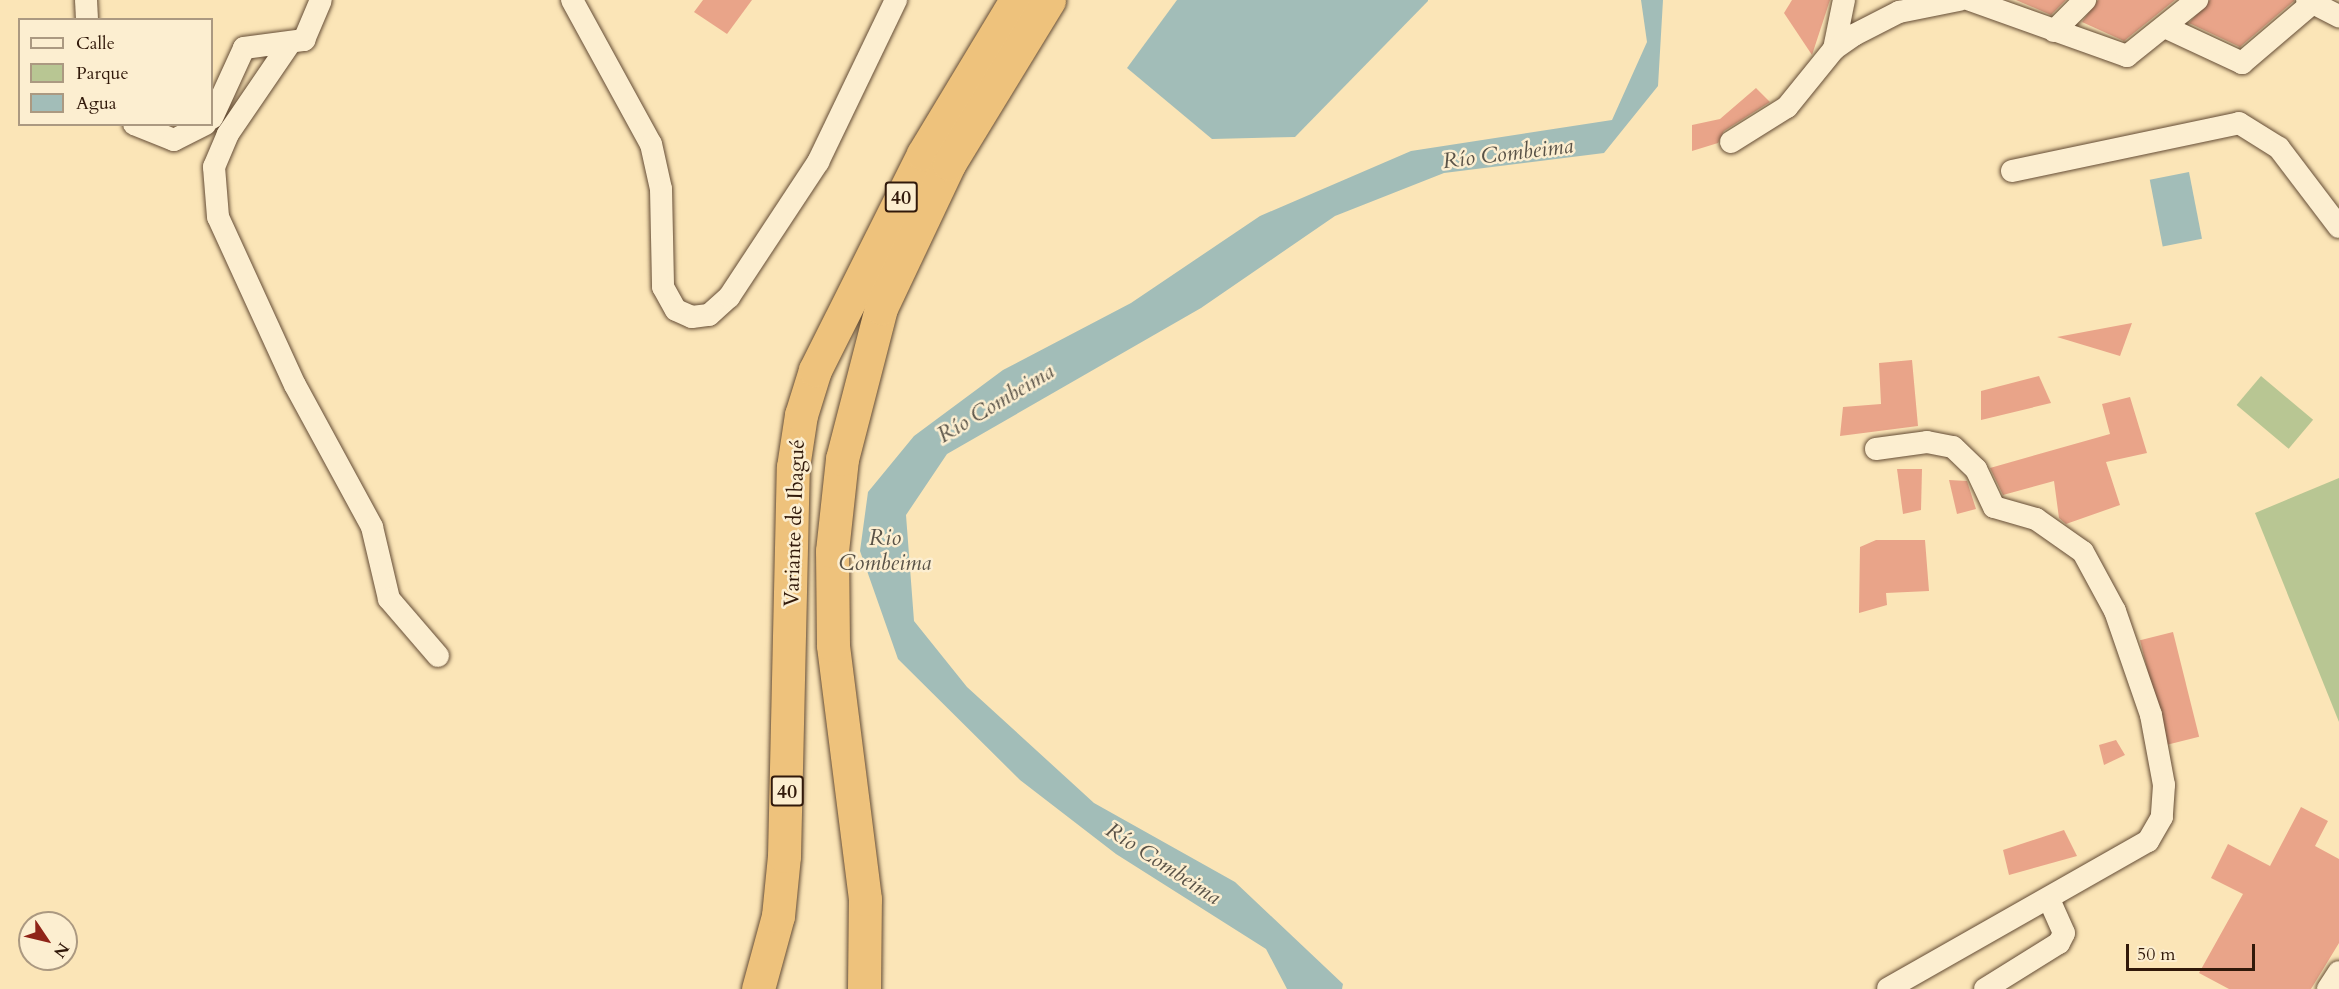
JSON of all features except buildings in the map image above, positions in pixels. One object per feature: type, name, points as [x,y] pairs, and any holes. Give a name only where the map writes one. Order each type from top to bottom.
[{"type":"highway","name":"Variante de Ibagué","points":[[758,989],[778,916],[791,589],[793,467],[805,403],[815,370],[923,154],[1016,0]]},
{"type":"highway","name":"Variante de Ibagué","points":[[864,989],[865,899],[833,645],[834,528],[842,459],[863,368],[881,308],[949,164],[1049,0]]},
{"type":"highway","points":[[847,989],[848,912],[840,841],[852,807]]},
{"type":"highway","points":[[775,989],[785,946],[778,916]]},
{"type":"street","points":[[86,0],[87,18]]},
{"type":"street","points":[[213,116],[244,48],[264,42],[288,46],[304,40],[321,0]]},
{"type":"street","points":[[572,0],[651,144],[661,189],[663,287],[676,310],[692,317],[709,315],[729,297],[818,162],[896,0]]},
{"type":"street","points":[[1834,49],[1844,0]]},
{"type":"street","points":[[1731,142],[1787,107],[1834,49],[1899,12],[1959,0]]},
{"type":"street","points":[[1970,0],[2119,54],[2139,52],[2197,0]]},
{"type":"street","points":[[2054,31],[2085,0]]},
{"type":"street","points":[[2167,28],[2228,58],[2248,60],[2312,1],[2339,16]]},
{"type":"street","points":[[288,46],[228,134],[214,167],[219,217],[295,385],[372,527],[389,599],[438,656]]},
{"type":"street","points":[[2012,171],[2239,123],[2279,148],[2339,227]]},
{"type":"street","points":[[139,126],[174,140],[201,126]]},
{"type":"street","points":[[1876,449],[1927,442],[1953,447],[1976,469],[1994,507],[2036,519],[2083,552],[2115,611],[2151,715],[2164,785],[2162,817],[2148,841],[2049,900],[1887,989]]},
{"type":"street","points":[[1984,989],[2059,944],[2064,933],[2049,900]]},
{"type":"street","points":[[2328,989],[2339,972]]},
{"type":"green space","points":[[2261,376],[2313,420],[2289,449],[2237,405]]},
{"type":"green space","points":[[2339,478],[2339,722],[2255,513]]},
{"type":"water","points":[[1177,0],[1428,1],[1295,137],[1212,139],[1127,68]]},
{"type":"water","name":"Rio Combeima","points":[[1641,0],[1663,0],[1658,86],[1604,153],[1444,173],[1335,216],[1201,308],[947,454],[906,515],[914,621],[967,687],[1094,803],[1235,882],[1343,984],[1342,989],[1287,989],[1266,949],[1116,854],[1020,780],[898,659],[860,551],[868,492],[914,436],[1003,370],[1131,303],[1260,216],[1411,151],[1612,120],[1647,42]]},
{"type":"water","points":[[2189,172],[2202,239],[2163,246],[2150,180]]},
{"type":"water label","name":"Río Combeima","points":[[1508,154]]},
{"type":"water label","name":"Río Combeima","points":[[996,404]]},
{"type":"water label","name":"Río Combeima","points":[[1163,864]]}]
